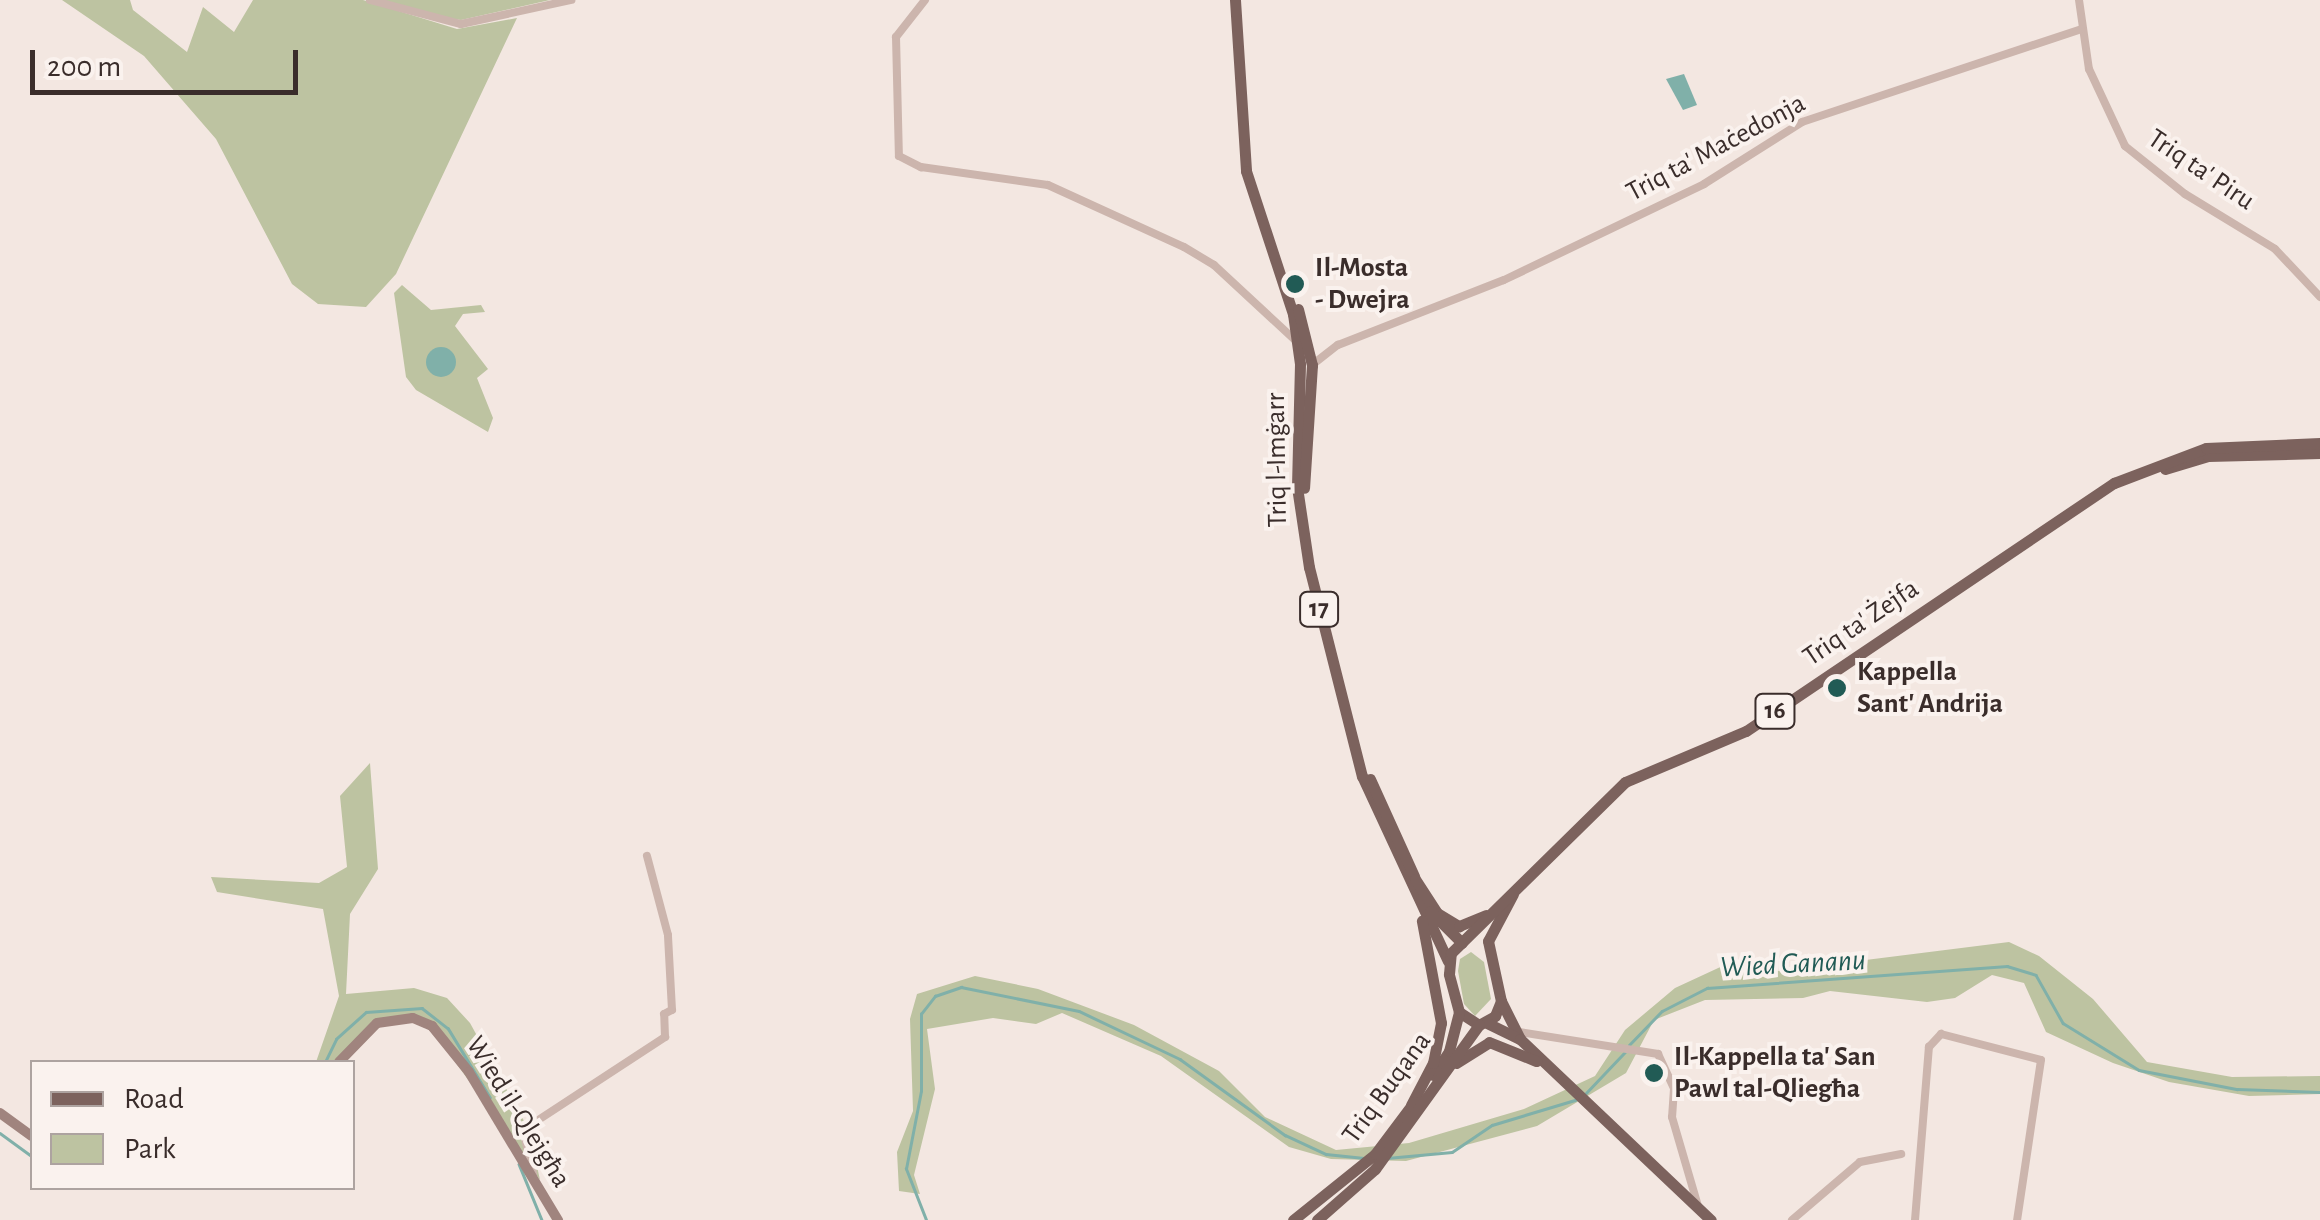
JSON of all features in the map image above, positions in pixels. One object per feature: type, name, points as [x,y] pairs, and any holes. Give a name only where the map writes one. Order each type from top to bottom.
[{"type":"main road","name":"Triq l-Imġarr","points":[[1238,0],[1246,171],[1312,366],[1304,488],[1316,564],[1368,774],[1431,913],[1466,941]]},
{"type":"main road","name":"Triq l-Imġarr","points":[[1302,343],[1303,538],[1380,826],[1448,961],[1459,1012]]},
{"type":"main road","name":"Triq ta' Żejfa","points":[[1466,941],[1625,782],[1746,731],[2114,483],[2174,457],[2253,441],[2320,443]]},
{"type":"main road","name":"Triq ta' Żejfa","points":[[2046,529],[2132,481],[2208,456],[2320,453]]},
{"type":"main road","points":[[1380,826],[1420,916],[1438,998],[1437,1046],[1411,1105]]},
{"type":"main road","points":[[1415,879],[1437,913],[1458,926],[1480,920],[1513,894]]},
{"type":"main road","name":"Triq ta' Żejfa","points":[[1490,947],[1491,931],[1513,894]]},
{"type":"main road","points":[[1466,941],[1490,947],[1501,1001],[1519,1036],[1711,1220]]},
{"type":"main road","name":"16","points":[[1448,961],[1466,941]]},
{"type":"main road","name":"Triq Buqana","points":[[1317,1220],[1376,1169],[1501,1001]]},
{"type":"main road","points":[[1459,1012],[1519,1036]]},
{"type":"main road","name":"Triq Buqana","points":[[1293,1220],[1374,1154],[1449,1051],[1459,1012]]},
{"type":"main road","points":[[1430,1092],[1462,1057],[1488,1042],[1556,1074]]},
{"type":"street","points":[[370,0],[461,24],[571,0]]},
{"type":"street","points":[[926,0],[896,37],[898,156],[921,167],[1048,185],[1184,247],[1214,265],[1302,343],[1326,352],[1312,366]]},
{"type":"street","name":"Triq ta' Piru","points":[[2079,0],[2092,81],[2125,146],[2185,194],[2275,249],[2320,297]]},
{"type":"street","name":"Triq ta' Maċedonja","points":[[1326,352],[1504,280],[1704,184],[1802,122],[2081,29]]},
{"type":"street","points":[[530,1173],[522,1130],[665,1037],[664,1014],[672,1010],[668,935],[646,856]]},
{"type":"street","name":"Wied il-Qlejgħa","points":[[341,1060],[371,1026],[401,1018],[426,1022],[469,1072],[510,1148],[558,1220]]},
{"type":"street","points":[[1915,1220],[1929,1047],[1940,1034],[2041,1060],[2017,1220]]},
{"type":"street","points":[[1519,1036],[1622,1046],[1658,1054],[1674,1089],[1672,1118],[1698,1206]]},
{"type":"street","points":[[0,1113],[30,1135]]},
{"type":"street","points":[[1792,1220],[1860,1162],[1900,1154]]},
{"type":"green space","points":[[62,0],[130,0],[133,10],[187,52],[203,7],[234,32],[253,0],[363,0],[457,29],[517,18],[396,274],[366,307],[318,304],[292,284],[216,139],[144,56]]},
{"type":"green space","points":[[378,0],[550,0],[461,20],[419,15]]},
{"type":"green space","points":[[402,285],[431,310],[481,305],[485,312],[463,314],[455,326],[488,369],[477,378],[493,418],[488,432],[416,390],[406,377],[394,293]]},
{"type":"green space","points":[[370,763],[378,869],[350,914],[346,994],[414,988],[447,998],[470,1023],[529,1130],[540,1180],[423,1017],[377,1020],[337,1060],[317,1060],[339,996],[323,909],[217,892],[211,877],[319,883],[347,867],[340,796]]},
{"type":"green space","points":[[2009,942],[2039,956],[2093,999],[2147,1062],[2232,1077],[2320,1076],[2320,1094],[2249,1096],[2169,1082],[2113,1063],[2046,1032],[2024,983],[1992,975],[1955,998],[1927,1002],[1830,991],[1803,998],[1705,1000],[1654,1020],[1626,1073],[1537,1126],[1406,1161],[1331,1159],[1289,1147],[1161,1056],[1062,1013],[1036,1024],[993,1018],[927,1029],[935,1089],[914,1175],[920,1194],[899,1191],[897,1152],[913,1111],[910,1019],[917,994],[975,976],[1038,989],[1134,1025],[1219,1071],[1265,1117],[1336,1150],[1409,1143],[1524,1109],[1595,1076],[1625,1030],[1675,988],[1729,963],[1777,971]]},
{"type":"green space","points":[[1471,952],[1484,962],[1491,999],[1475,1016],[1464,1004],[1458,971],[1460,959]]},
{"type":"water","points":[[1684,74],[1697,105],[1683,110],[1666,79]]},
{"type":"water","points":[[441,347],[452,351],[456,362],[452,373],[441,377],[430,373],[426,362],[430,351]]},
{"type":"waterway","name":"Wied Gananu","points":[[1629,1045],[1662,1011],[1707,988],[2007,966],[2036,975],[2063,1023],[2139,1070],[2237,1089],[2320,1092]]},
{"type":"waterway","name":"Wied Gananu","points":[[926,1220],[906,1169],[921,1091],[921,1014],[935,996],[961,987],[1079,1011],[1180,1059],[1285,1135],[1326,1154],[1364,1158]]},
{"type":"waterway","points":[[326,1060],[336,1039],[366,1012],[422,1008],[448,1028],[490,1097]]},
{"type":"waterway","name":"Wied Gananu","points":[[1586,1093],[1625,1052]]},
{"type":"waterway","name":"Wied Gananu","points":[[1387,1158],[1452,1152],[1492,1125],[1575,1100]]},
{"type":"waterway","points":[[0,1133],[30,1155]]},
{"type":"waterway","points":[[519,1164],[542,1220]]},
{"type":"place","name":"Il-Mosta - Dwejra","points":[[1295,284]]},
{"type":"place","name":"Kappella Sant' Andrija","points":[[1837,688]]},
{"type":"place","name":"Il-Kappella ta' San Pawl tal-Qliegħa","points":[[1654,1073]]}]
